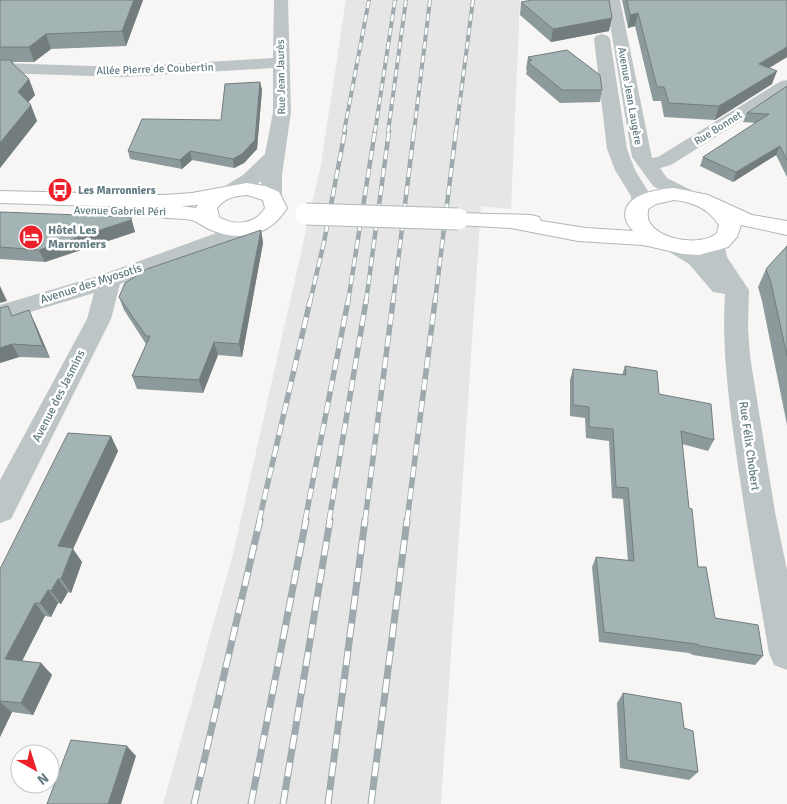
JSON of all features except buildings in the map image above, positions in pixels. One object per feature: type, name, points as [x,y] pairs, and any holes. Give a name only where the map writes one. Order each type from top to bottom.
[{"type":"main road","name":"Avenue Gabriel Péri","points":[[0,197],[39,196],[180,202],[253,189],[273,205]]},
{"type":"main road","points":[[214,223],[206,208],[210,201],[226,193]]},
{"type":"main road","points":[[252,227],[266,221],[273,205],[306,214],[514,222],[607,223],[619,221],[659,196],[669,194],[690,197],[711,204],[746,220],[787,228]]},
{"type":"main road","name":"Avenue Gabriel Péri","points":[[0,204],[76,211],[189,213],[201,215],[214,223],[233,229],[252,227]]},
{"type":"main road","points":[[711,204],[720,211],[730,225],[729,232],[719,243]]},
{"type":"main road","points":[[640,208],[637,220],[641,226],[655,238],[669,244]]},
{"type":"main road","points":[[514,222],[578,234],[642,238],[700,248],[739,240],[787,244]]},
{"type":"street","name":"Rue Jean Jaurès","points":[[273,205],[270,182],[282,113],[281,0]]},
{"type":"street","name":"Avenue Jean Laugère","points":[[601,9],[642,157],[660,182],[690,197]]},
{"type":"street","name":"Avenue Jean Laugère","points":[[601,9],[617,148],[625,170],[641,196],[640,208]]},
{"type":"street","name":"Allée Pierre de Coubertin","points":[[0,68],[123,72],[281,63]]},
{"type":"street","name":"Rue Bonnet","points":[[646,165],[664,161],[787,85]]},
{"type":"street","points":[[226,193],[240,187],[256,175],[276,154]]},
{"type":"street","name":"Avenue des Myosotis","points":[[182,252],[206,240],[214,233],[214,223]]},
{"type":"street","name":"Avenue des Myosotis","points":[[0,313],[110,280],[252,227]]},
{"type":"street","name":"Rue Félix Chobert","points":[[719,243],[714,247],[716,257],[737,290],[736,356],[759,512],[787,653]]},
{"type":"street","points":[[669,244],[697,259],[718,283],[730,302],[735,328]]},
{"type":"street","name":"Avenue des Jasmins","points":[[0,510],[99,319],[110,280]]},
{"type":"shaded area","points":[[346,0],[520,0],[511,209],[481,206],[441,804],[163,804],[233,554],[321,164]]},
{"type":"railway","points":[[344,132],[369,0]]},
{"type":"railway","points":[[375,132],[395,0]]},
{"type":"railway","points":[[388,132],[406,0]]},
{"type":"railway","points":[[414,132],[430,0]]},
{"type":"railway","points":[[456,132],[473,0]]},
{"type":"railway","points":[[310,302],[324,242],[345,131]]},
{"type":"railway","points":[[348,302],[375,131]]},
{"type":"railway","points":[[366,302],[389,131]]},
{"type":"railway","points":[[393,302],[414,131]]},
{"type":"railway","points":[[435,302],[456,131]]},
{"type":"railway","points":[[259,521],[310,301]]},
{"type":"railway","points":[[305,521],[348,301]]},
{"type":"railway","points":[[329,521],[366,301]]},
{"type":"railway","points":[[365,521],[393,301]]},
{"type":"railway","points":[[407,521],[435,301]]},
{"type":"railway","points":[[194,804],[260,520]]},
{"type":"railway","points":[[251,804],[306,520]]},
{"type":"railway","points":[[283,804],[330,520]]},
{"type":"railway","points":[[328,804],[365,520]]},
{"type":"railway","points":[[371,804],[407,520]]},
{"type":"place","name":"Les Marronniers","points":[[60,190]]},
{"type":"place","name":"Hôtel Les Marroniers","points":[[31,237]]}]
